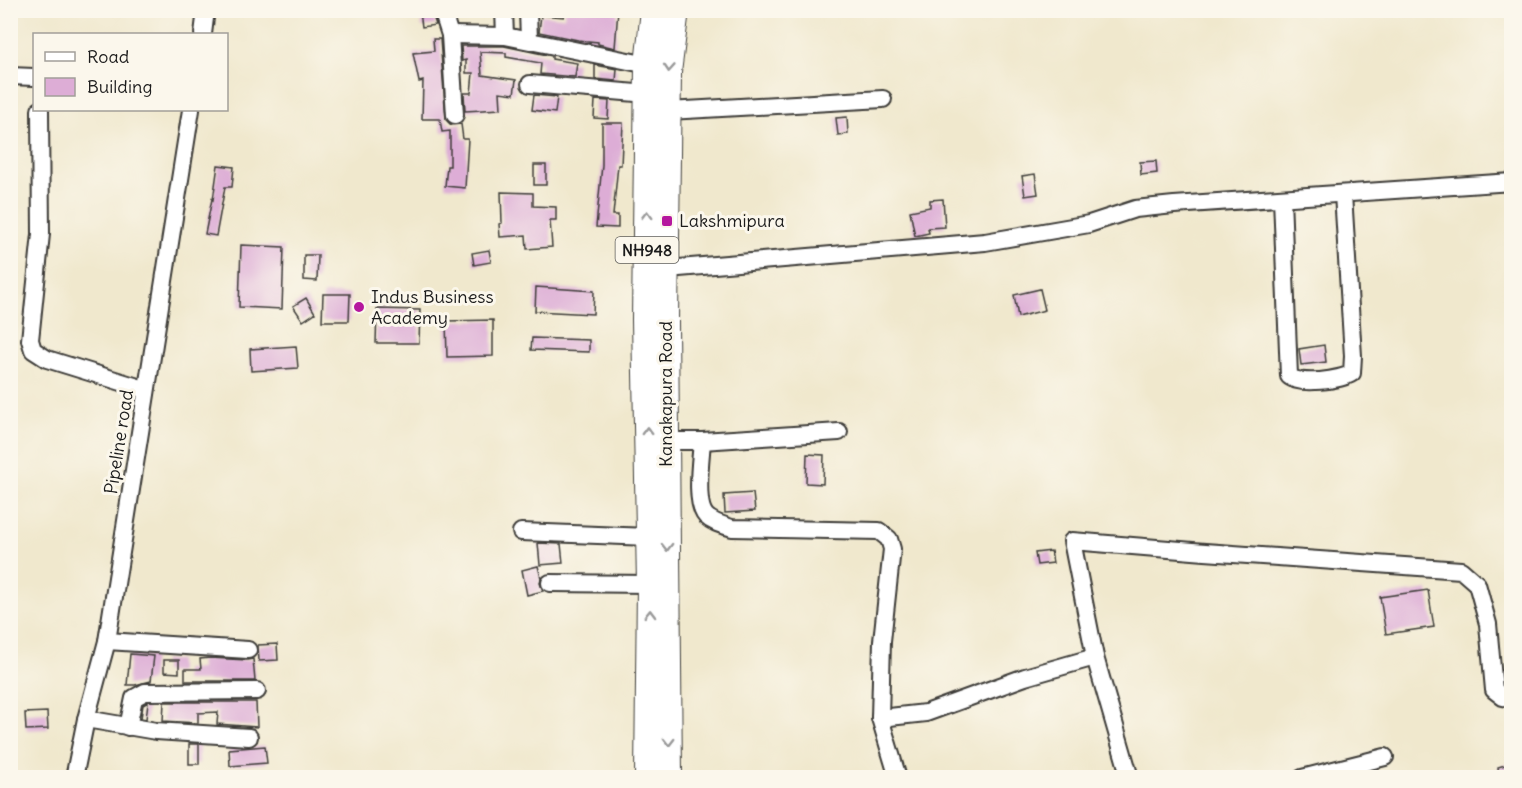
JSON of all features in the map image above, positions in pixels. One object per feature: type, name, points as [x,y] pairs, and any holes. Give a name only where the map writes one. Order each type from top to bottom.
[{"type":"highway","name":"Kanakapura Road","points":[[654,10],[648,65],[645,320],[657,489],[669,777]]},
{"type":"highway","name":"Kanakapura Road","points":[[648,777],[649,537],[666,441],[668,72],[676,10]]},
{"type":"street","points":[[203,33],[207,10]]},
{"type":"street","points":[[442,10],[450,35],[455,115]]},
{"type":"street","points":[[504,10],[505,36]]},
{"type":"street","points":[[528,10],[529,40]]},
{"type":"street","points":[[450,35],[505,36],[648,65]]},
{"type":"street","points":[[10,76],[33,77]]},
{"type":"street","points":[[530,84],[648,94]]},
{"type":"street","points":[[668,111],[883,99]]},
{"type":"street","points":[[40,111],[41,234],[30,339],[33,350],[47,359],[141,388],[146,392]]},
{"type":"street","name":"Pipeline road","points":[[74,777],[107,641],[191,111]]},
{"type":"street","points":[[667,269],[985,242],[1089,224],[1135,209],[1512,182]]},
{"type":"street","points":[[1281,198],[1289,376],[1292,380],[1301,381],[1328,380],[1345,378],[1352,374],[1353,356],[1343,194]]},
{"type":"street","points":[[666,441],[702,441],[839,432]]},
{"type":"street","points":[[702,441],[700,507],[707,517],[719,525],[732,528],[879,531],[889,539],[892,549],[882,641],[880,718],[898,777]]},
{"type":"street","points":[[521,532],[649,537]]},
{"type":"street","points":[[1130,777],[1095,657],[1071,541],[1461,570],[1477,584],[1488,624],[1494,690],[1503,697],[1512,699]]},
{"type":"street","points":[[550,583],[650,584]]},
{"type":"street","points":[[107,641],[248,650]]},
{"type":"street","points":[[880,718],[926,713],[1025,677],[1095,657]]},
{"type":"street","points":[[128,727],[134,698],[145,692],[257,691]]},
{"type":"street","points":[[87,719],[156,731],[249,737]]},
{"type":"street","points":[[1302,777],[1385,757]]},
{"type":"building","points":[[431,10],[436,25],[422,27],[420,12]]},
{"type":"building","points":[[565,10],[618,10],[615,48],[598,44],[598,42],[539,32],[541,15],[564,17]]},
{"type":"building","points":[[433,39],[440,39],[446,120],[451,125],[461,124],[463,139],[468,139],[465,188],[445,186],[447,166],[450,166],[450,131],[442,132],[440,119],[422,119],[423,81],[419,82],[413,53],[434,51]]},
{"type":"building","points":[[461,46],[504,46],[552,56],[552,59],[577,63],[575,77],[540,74],[541,63],[506,57],[506,53],[480,52],[482,75],[516,80],[514,94],[500,92],[501,109],[465,111],[464,93],[471,93],[473,73],[466,73],[466,60],[462,61]]},
{"type":"building","points":[[595,65],[617,69],[616,81],[595,79]]},
{"type":"building","points":[[534,95],[557,97],[555,113],[532,110]]},
{"type":"building","points":[[595,100],[609,101],[608,119],[594,118]]},
{"type":"building","points":[[847,117],[848,134],[838,135],[836,118]]},
{"type":"building","points":[[602,123],[623,123],[621,165],[618,165],[613,215],[618,215],[618,228],[596,227],[602,165]]},
{"type":"building","points":[[1156,161],[1157,173],[1141,175],[1140,162]]},
{"type":"building","points":[[218,165],[234,167],[232,187],[225,187],[216,236],[205,234]]},
{"type":"building","points":[[534,165],[546,165],[546,185],[534,185]]},
{"type":"building","points":[[1035,174],[1038,194],[1025,196],[1022,176]]},
{"type":"building","points":[[501,192],[533,193],[533,206],[556,207],[556,220],[550,220],[552,247],[527,249],[526,235],[500,237]]},
{"type":"building","points":[[943,199],[945,227],[928,228],[929,233],[915,236],[910,211],[930,207],[930,200]]},
{"type":"building","points":[[241,245],[284,247],[282,309],[239,307]]},
{"type":"building","points":[[489,250],[491,262],[474,265],[472,253]]},
{"type":"building","points":[[304,255],[318,255],[317,281],[304,280]]},
{"type":"building","points":[[536,287],[594,291],[593,314],[535,311]]},
{"type":"building","points":[[1040,289],[1045,310],[1018,317],[1014,295]]},
{"type":"building","points":[[323,294],[350,294],[349,321],[322,321]]},
{"type":"building","points":[[306,298],[315,313],[303,321],[293,306]]},
{"type":"building","points":[[377,309],[420,310],[419,343],[376,343]]},
{"type":"building","points":[[493,320],[493,356],[447,357],[446,321]]},
{"type":"building","points":[[532,338],[589,340],[589,352],[531,350]]},
{"type":"building","points":[[1324,345],[1326,362],[1301,365],[1299,349]]},
{"type":"building","points":[[296,346],[298,368],[251,371],[250,349]]},
{"type":"building","points":[[807,454],[824,455],[823,484],[806,483]]},
{"type":"building","points":[[753,493],[755,511],[725,513],[724,495]]},
{"type":"building","points":[[538,543],[561,544],[563,563],[540,565]]},
{"type":"building","points":[[1051,551],[1053,563],[1037,565],[1035,553]]},
{"type":"building","points":[[538,566],[543,591],[527,595],[522,570]]},
{"type":"building","points":[[1428,590],[1434,627],[1386,634],[1380,597]]},
{"type":"building","points":[[277,644],[278,660],[259,661],[258,645]]},
{"type":"building","points":[[130,654],[154,656],[151,681],[127,685]]},
{"type":"building","points":[[200,659],[253,659],[255,681],[185,681],[185,669],[201,669]]},
{"type":"building","points":[[164,660],[179,660],[179,673],[164,672]]},
{"type":"building","points":[[148,702],[146,719],[141,718],[143,705]]},
{"type":"building","points":[[164,702],[256,702],[257,727],[217,724],[218,712],[198,713],[198,723],[163,721]]},
{"type":"building","points":[[47,712],[48,729],[26,730],[25,713]]},
{"type":"building","points":[[189,744],[199,744],[199,764],[189,764]]},
{"type":"building","points":[[265,746],[267,763],[230,766],[229,749]]},
{"type":"building","points":[[1512,763],[1512,777],[1499,777],[1498,767]]},
{"type":"place","name":"Lakshmipura","points":[[667,221]]},
{"type":"place","name":"Indus Business Academy","points":[[359,307]]}]
